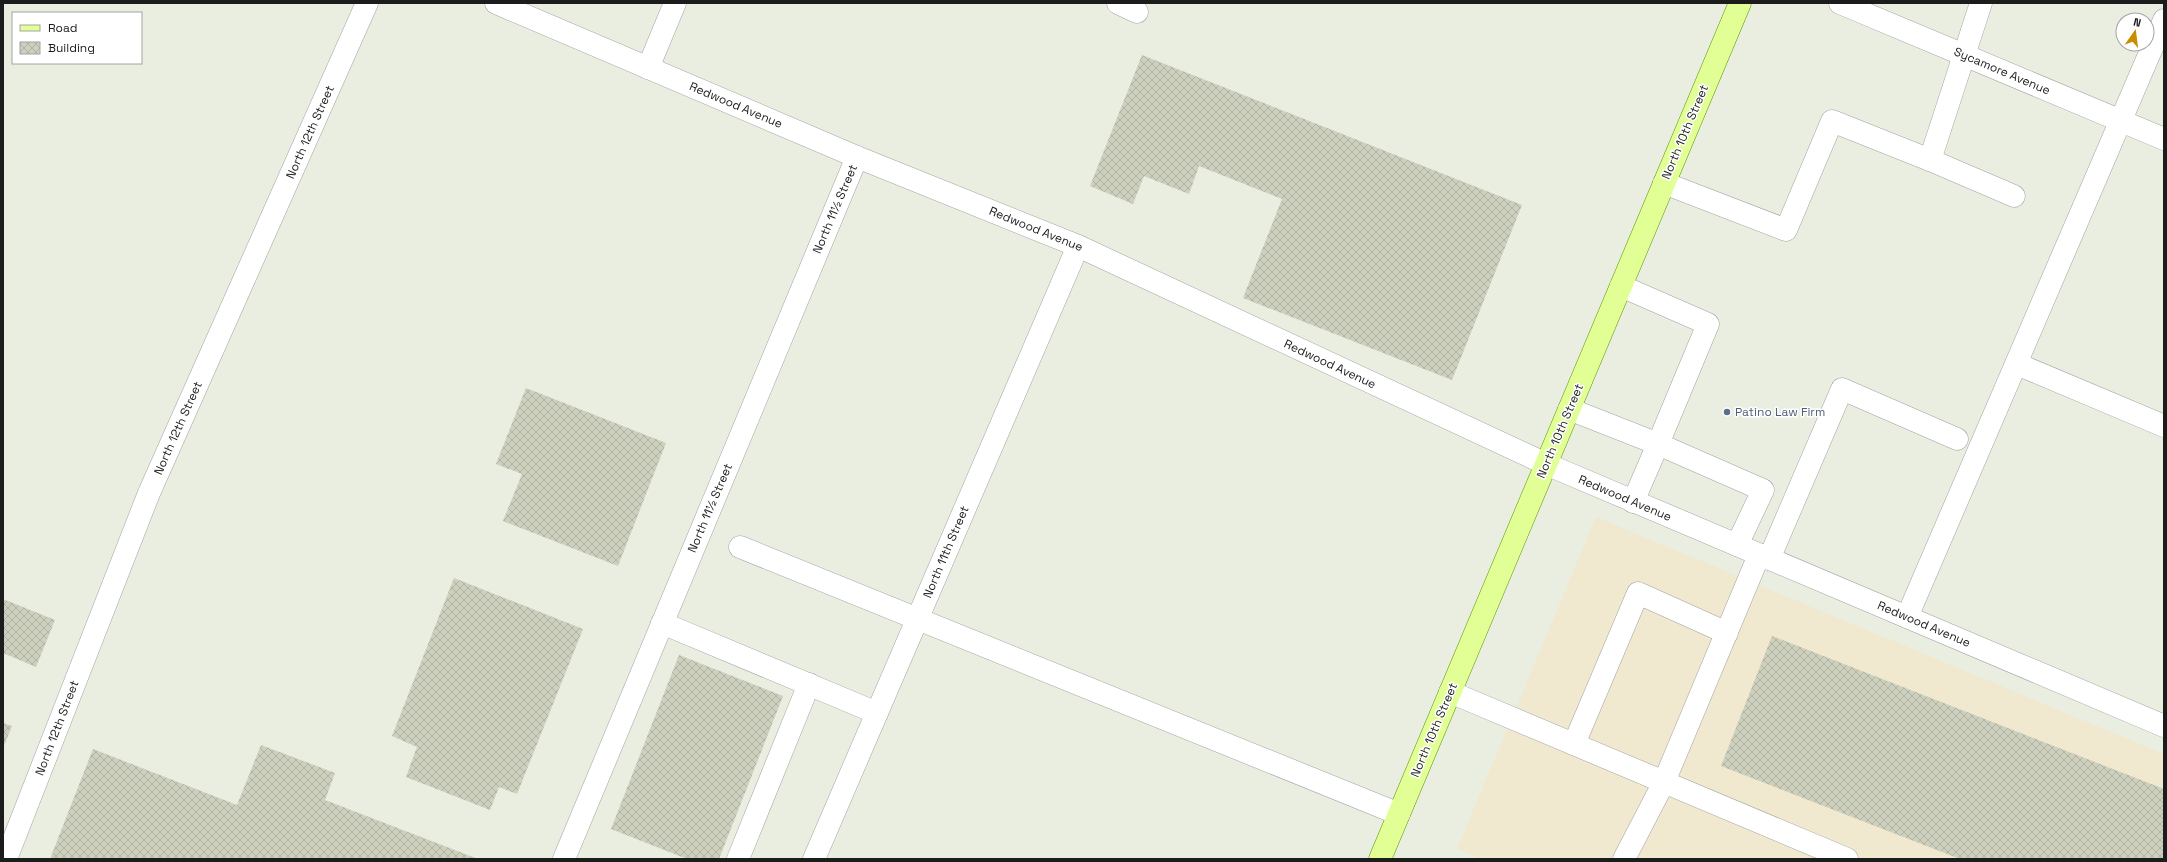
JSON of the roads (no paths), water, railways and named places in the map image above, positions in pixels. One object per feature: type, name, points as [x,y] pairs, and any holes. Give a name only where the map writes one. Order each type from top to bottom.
[{"type":"main road","name":"North 10th Street","points":[[1381,859],[1740,3]]},
{"type":"street","name":"North 12th Street","points":[[6,859],[149,493],[367,3]]},
{"type":"street","name":"Redwood Avenue","points":[[496,3],[857,157],[1078,246],[1546,464],[2164,726]]},
{"type":"street","points":[[648,68],[676,3]]},
{"type":"street","name":"Sycamore Avenue","points":[[1840,3],[2164,139]]},
{"type":"street","points":[[1930,160],[1963,55],[1982,3]]},
{"type":"street","points":[[1907,617],[2122,121],[2164,20]]},
{"type":"street","points":[[1664,183],[1786,230],[1832,121],[1930,160],[2014,196]]},
{"type":"street","name":"North 11½ Street","points":[[564,859],[857,157]]},
{"type":"street","name":"North 11th Street","points":[[814,859],[1078,246]]},
{"type":"street","points":[[1621,286],[1708,324],[1633,502]]},
{"type":"street","points":[[2017,364],[2164,426]]},
{"type":"street","points":[[1624,859],[1664,782],[1727,633],[1842,389],[1957,438]]},
{"type":"street","points":[[1569,409],[1658,444],[1763,490],[1737,545]]},
{"type":"street","points":[[740,547],[916,620],[1399,814]]},
{"type":"street","points":[[1574,744],[1638,593],[1727,633]]},
{"type":"street","points":[[662,623],[877,713]]},
{"type":"street","points":[[738,859],[809,684]]},
{"type":"street","points":[[1450,692],[1847,859]]},
{"type":"place","name":"Patino Law Firm","points":[[1727,412]]}]
